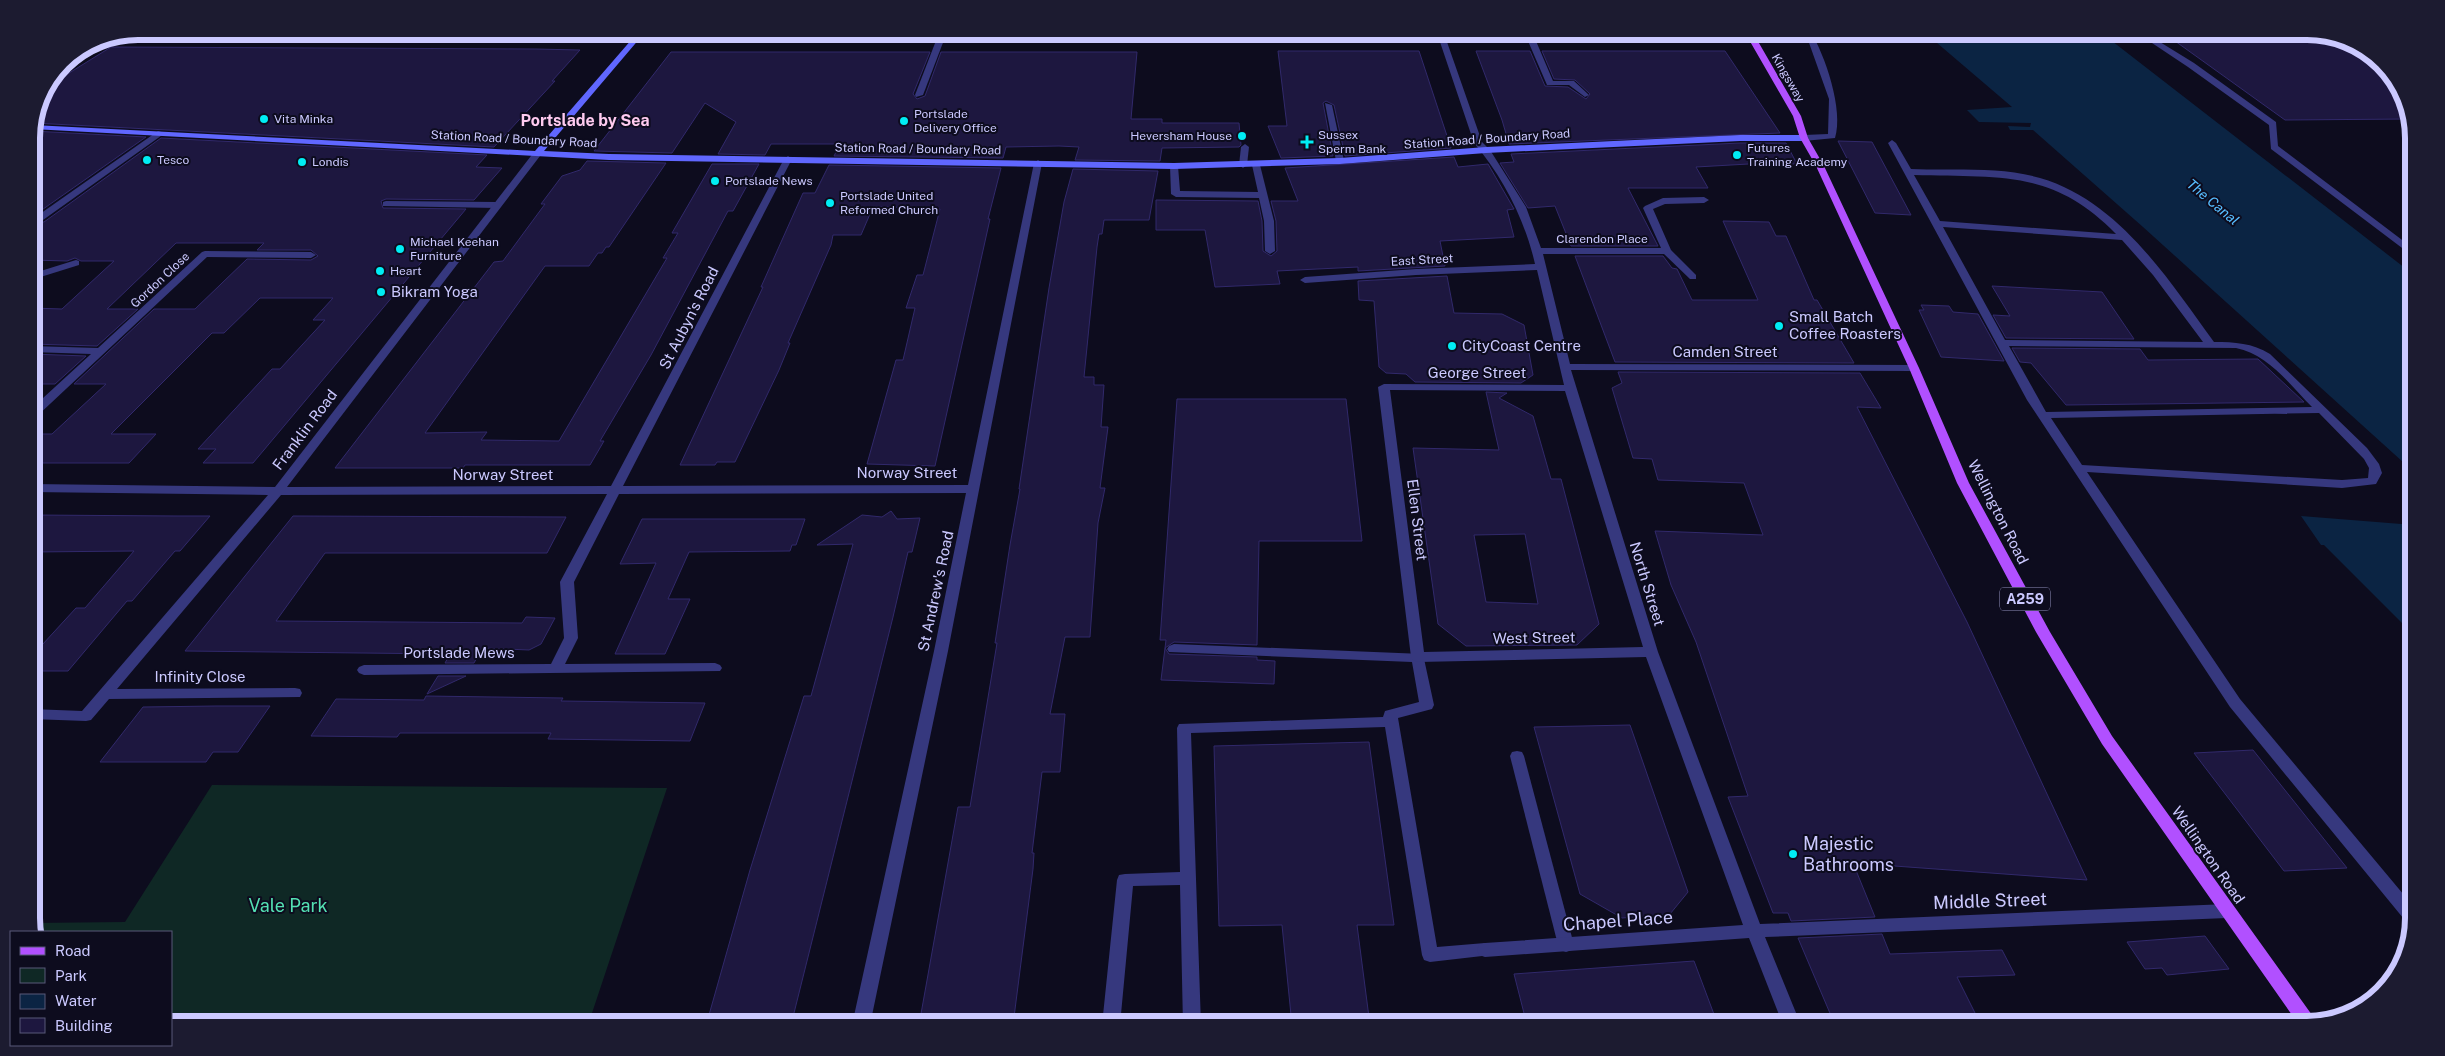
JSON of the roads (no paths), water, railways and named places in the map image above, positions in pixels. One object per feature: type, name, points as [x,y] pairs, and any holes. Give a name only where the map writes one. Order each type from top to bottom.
[{"type":"main road","points":[[538,154],[636,40]]},
{"type":"main road","name":"Kingsway","points":[[1753,40],[1797,116],[1804,138]]},
{"type":"main road","name":"Station Road / Boundary Road","points":[[41,127],[538,154],[1174,166],[1243,166],[1486,150],[1740,138],[1804,138]]},
{"type":"main road","name":"Wellington Road","points":[[1804,138],[1820,166],[1914,368],[1963,483],[2043,632],[2107,740],[2303,1016]]},
{"type":"street","points":[[636,40],[1443,40]]},
{"type":"street","points":[[919,95],[940,40]]},
{"type":"street","name":"North Street","points":[[1443,40],[1478,144],[1486,150],[1521,207],[1537,251],[1570,388],[1651,652],[1754,931],[1788,1016]]},
{"type":"street","points":[[1532,40],[1550,83],[1571,83],[1584,95]]},
{"type":"street","points":[[1804,138],[1832,136],[1833,99],[1812,40]]},
{"type":"street","points":[[2151,40],[2191,65],[2272,124],[2274,147],[2405,247]]},
{"type":"street","points":[[1328,105],[1340,161]]},
{"type":"street","points":[[40,218],[161,133]]},
{"type":"street","points":[[1892,143],[2043,414],[2235,703],[2405,908]]},
{"type":"street","points":[[1243,166],[1245,147]]},
{"type":"street","name":"Franklin Road","points":[[40,714],[86,716],[278,491],[538,154]]},
{"type":"street","name":"St Aubyn's Road","points":[[616,491],[788,159]]},
{"type":"street","name":"St Andrew's Road","points":[[863,1016],[974,490],[1038,163]]},
{"type":"street","points":[[1256,165],[1268,221],[1270,251]]},
{"type":"street","points":[[1174,166],[1176,194],[1263,195]]},
{"type":"street","points":[[1908,172],[2037,180],[2076,196],[2125,237],[2171,292],[2211,345]]},
{"type":"street","name":"Clarendon Place","points":[[1693,278],[1667,251],[1648,208],[1664,201],[1704,200]]},
{"type":"street","points":[[386,204],[497,205]]},
{"type":"street","points":[[1937,224],[2125,237]]},
{"type":"street","name":"Clarendon Place","points":[[1537,251],[1667,251]]},
{"type":"street","name":"Gordon Close","points":[[40,409],[205,254],[311,255]]},
{"type":"street","points":[[40,274],[76,263]]},
{"type":"street","name":"East Street","points":[[1305,280],[1416,272],[1540,267]]},
{"type":"street","points":[[2002,343],[2245,346],[2260,352],[2322,410],[2371,460],[2375,467],[2375,478],[2372,481],[2342,484],[2079,468]]},
{"type":"street","points":[[40,349],[95,350],[97,356]]},
{"type":"street","name":"Camden Street","points":[[1566,367],[1914,368]]},
{"type":"street","name":"George Street","points":[[1384,387],[1570,388]]},
{"type":"street","name":"Ellen Street","points":[[1384,387],[1418,657],[1427,705],[1390,716],[1392,722]]},
{"type":"street","points":[[2043,414],[2322,410]]},
{"type":"street","name":"Norway Street","points":[[40,488],[278,491],[974,490]]},
{"type":"street","points":[[555,669],[571,638],[567,582],[616,491]]},
{"type":"street","name":"West Street","points":[[1174,649],[1418,657],[1651,652]]},
{"type":"street","name":"Portslade Mews","points":[[364,670],[715,668]]},
{"type":"street","name":"Infinity Close","points":[[105,694],[295,693]]},
{"type":"street","points":[[1192,1016],[1184,728],[1392,722]]},
{"type":"street","name":"Chapel Place","points":[[1392,722],[1430,955],[1754,931]]},
{"type":"street","points":[[1517,756],[1566,945]]},
{"type":"street","points":[[1112,1016],[1126,880],[1188,878]]},
{"type":"street","name":"Middle Street","points":[[1754,931],[2228,911]]},
{"type":"water","name":"The Canal","points":[[1934,40],[2111,40],[2405,268],[2405,464],[2033,130],[2010,130],[2008,126],[2030,127],[2031,123],[1979,122],[1967,110],[2012,107]]},
{"type":"water","points":[[2301,516],[2405,524],[2405,626],[2324,545],[2321,545]]},
{"type":"place","name":"Vita Minka","points":[[264,119]]},
{"type":"place","name":"Portslade Delivery Office","points":[[904,121]]},
{"type":"place","name":"Heversham House","points":[[1242,136]]},
{"type":"place","name":"Sussex Sperm Bank","points":[[1307,142]]},
{"type":"place","name":"Futures Training Academy","points":[[1737,155]]},
{"type":"place","name":"Tesco","points":[[147,160]]},
{"type":"place","name":"Londis","points":[[302,162]]},
{"type":"place","name":"Portslade News","points":[[715,181]]},
{"type":"place","name":"Portslade United Reformed Church","points":[[830,203]]},
{"type":"place","name":"Michael Keehan Furniture","points":[[400,249]]},
{"type":"place","name":"Heart","points":[[380,271]]},
{"type":"place","name":"Bikram Yoga","points":[[381,292]]},
{"type":"place","name":"Small Batch Coffee Roasters","points":[[1779,326]]},
{"type":"place","name":"CityCoast Centre","points":[[1452,346]]},
{"type":"place","name":"Majestic Bathrooms","points":[[1793,854]]},
{"type":"district","name":"Portslade by Sea","points":[[585,120]]},
{"type":"park label","name":"Vale Park","points":[[288,906]]}]
